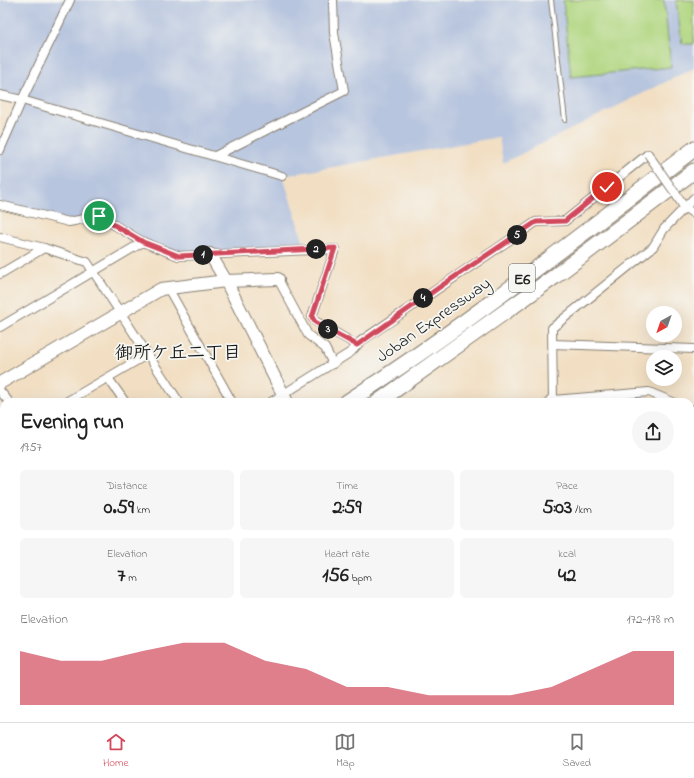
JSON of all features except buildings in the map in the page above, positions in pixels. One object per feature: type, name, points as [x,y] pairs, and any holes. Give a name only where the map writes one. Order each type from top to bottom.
[{"type":"highway","name":"Joban Expressway","points":[[353,398],[439,339],[537,268],[694,150]]},
{"type":"highway","name":"E6","points":[[384,398],[548,281],[694,171]]},
{"type":"street","points":[[0,150],[22,100],[70,0]]},
{"type":"street","points":[[215,156],[344,91],[334,33],[333,0]]},
{"type":"street","points":[[0,95],[22,100],[282,176]]},
{"type":"street","points":[[210,254],[226,281],[285,398],[351,352],[357,345],[536,222],[565,221],[648,154],[684,207],[694,214]]},
{"type":"street","points":[[553,398],[552,328],[653,246],[664,229],[694,198]]},
{"type":"street","points":[[0,205],[69,222],[99,216],[143,242],[179,256],[335,248],[312,317],[315,322],[357,345]]},
{"type":"street","points":[[0,237],[44,248],[87,262],[121,311],[176,398]]},
{"type":"street","points":[[0,327],[143,242]]},
{"type":"street","points":[[0,274],[44,248]]},
{"type":"street","points":[[0,383],[161,288],[226,281],[278,279],[308,335],[325,348],[333,364]]},
{"type":"street","points":[[168,288],[230,398]]},
{"type":"street","points":[[553,344],[694,349]]},
{"type":"street","points":[[73,398],[148,354]]},
{"type":"street","points":[[108,378],[122,398]]},
{"type":"street","points":[[591,398],[649,392],[663,398]]},
{"type":"lane","points":[[551,0],[565,120]]},
{"type":"shaded area","points":[[0,0],[694,0],[694,68],[503,163],[499,137],[283,176],[306,250],[185,255],[139,240],[95,215],[70,225],[0,206],[0,140],[18,99],[0,95]]},
{"type":"shaded area","points":[[643,395],[649,398],[609,398]]},
{"type":"green space","points":[[563,0],[664,0],[671,67],[571,77]]},
{"type":"green space","points":[[676,0],[694,0],[694,44],[682,44]]},
{"type":"district","name":"御所ケ丘二丁目","points":[[178,352]]},
{"type":"route","points":[[99,216],[143,242],[179,256],[335,248],[312,317],[315,322],[357,345],[536,222],[565,221],[607,187]]}]
